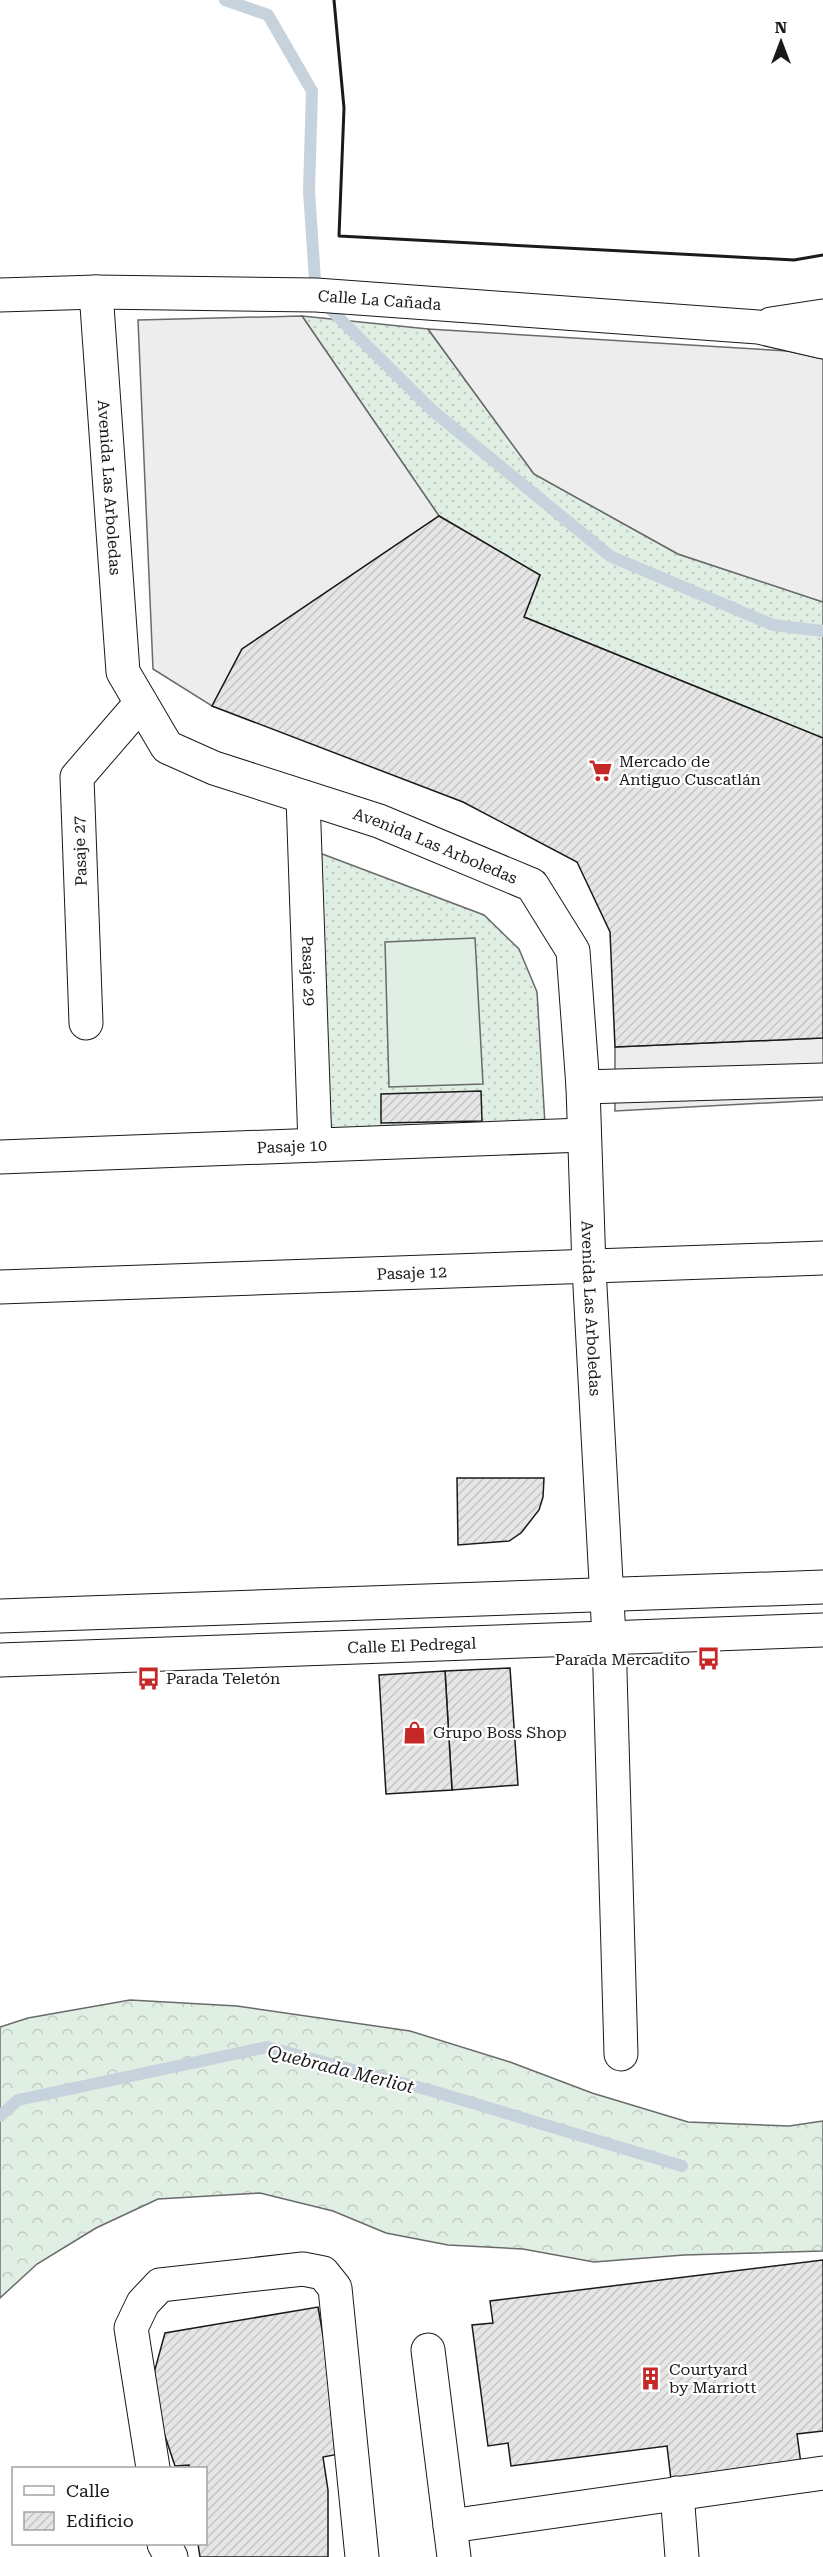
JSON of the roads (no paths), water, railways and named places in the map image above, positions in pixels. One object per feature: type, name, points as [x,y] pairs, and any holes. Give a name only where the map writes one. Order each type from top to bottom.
[{"type":"street","name":"Calle La Cañada","points":[[0,295],[96,292],[316,295],[758,327],[823,342]]},
{"type":"street","name":"Avenida Las Arboledas","points":[[96,292],[123,672],[167,747],[214,768],[379,821],[532,885],[573,951],[583,1087],[589,1268],[609,1637],[621,2054]]},
{"type":"street","name":"Calle La Cañada","points":[[758,327],[823,315]]},
{"type":"street","name":"Pasaje 27","points":[[86,1023],[77,777],[141,703]]},
{"type":"street","name":"Pasaje 29","points":[[303,797],[315,1145]]},
{"type":"street","points":[[583,1087],[823,1080]]},
{"type":"street","name":"Pasaje 10","points":[[0,1157],[584,1135]]},
{"type":"street","name":"Pasaje 12","points":[[0,1287],[823,1258]]},
{"type":"street","points":[[0,1616],[823,1587]]},
{"type":"street","name":"Calle El Pedregal","points":[[0,1660],[823,1630]]},
{"type":"street","points":[[153,2467],[131,2328],[142,2303],[160,2285],[303,2269],[323,2272],[335,2288],[362,2557]]},
{"type":"street","points":[[428,2350],[452,2541],[677,2493],[823,2472]]},
{"type":"street","points":[[677,2493],[682,2557]]},
{"type":"waterway","points":[[225,0],[268,15],[312,91],[309,191],[316,295],[433,411],[610,556],[773,625],[823,631]]},
{"type":"waterway","name":"Quebrada Merliot","points":[[0,2116],[18,2100],[267,2047],[436,2092],[682,2166]]},
{"type":"place","name":"Mercado de Antiguo Cuscatlán","points":[[601,770]]},
{"type":"place","name":"Parada Mercadito","points":[[708,1659]]},
{"type":"place","name":"Parada Teletón","points":[[148,1678]]},
{"type":"place","name":"Grupo Boss Shop","points":[[415,1732]]},
{"type":"place","name":"Courtyard by Marriott","points":[[651,2378]]}]
